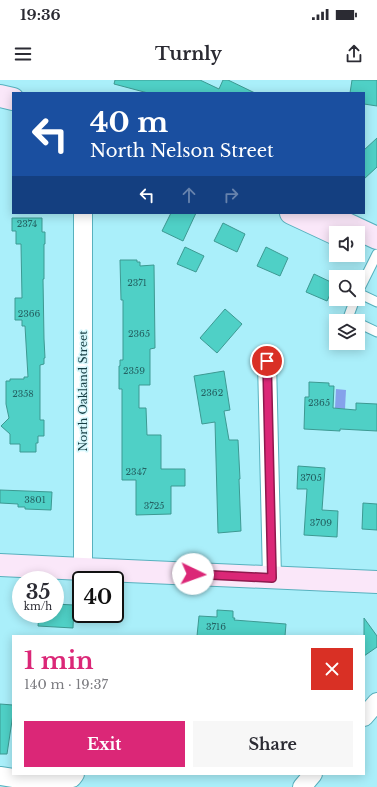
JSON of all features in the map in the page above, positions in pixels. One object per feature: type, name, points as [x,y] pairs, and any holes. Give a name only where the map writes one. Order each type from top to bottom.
[{"type":"street","points":[[0,96],[12,99]]},
{"type":"street","points":[[0,112],[12,114]]},
{"type":"street","name":"North Oakland Street","points":[[83,214],[83,569]]},
{"type":"street","points":[[293,214],[329,231]]},
{"type":"street","points":[[325,214],[377,238]]},
{"type":"street","points":[[365,248],[377,254]]},
{"type":"street","points":[[267,361],[272,578]]},
{"type":"street","points":[[0,565],[377,582]]},
{"type":"street","points":[[365,716],[377,702]]},
{"type":"street","points":[[0,776],[39,782],[72,778],[74,775]]},
{"type":"street","points":[[302,787],[312,775]]},
{"type":"lane","points":[[365,279],[377,254]]},
{"type":"lane","points":[[365,296],[377,302]]},
{"type":"lane","points":[[365,326],[377,332]]},
{"type":"water","points":[[336,389],[346,390],[345,409],[335,408]]},
{"type":"building","points":[[115,80],[200,80],[219,89],[223,80],[228,80],[253,92],[144,92],[114,84]]},
{"type":"building","points":[[352,80],[377,80],[377,106],[365,104],[365,92],[350,92]]},
{"type":"building","points":[[377,138],[377,167],[365,178],[365,149]]},
{"type":"building","points":[[170,214],[196,214],[183,241],[162,231]]},
{"type":"building","points":[[12,218],[42,218],[42,232],[45,232],[43,279],[45,358],[44,364],[40,365],[40,420],[44,420],[44,436],[38,436],[36,452],[20,452],[20,444],[10,444],[10,434],[1,426],[9,418],[6,404],[6,381],[10,381],[10,379],[24,379],[24,377],[28,377],[25,326],[22,326],[22,320],[15,320],[15,298],[22,298],[21,244],[16,244],[16,231],[12,231]]},
{"type":"building","points":[[223,223],[245,234],[237,252],[214,241]]},
{"type":"building","points":[[185,247],[204,256],[196,272],[177,264]]},
{"type":"building","points":[[266,247],[288,258],[280,276],[257,266]]},
{"type":"building","points":[[120,260],[137,260],[137,262],[140,262],[140,266],[154,265],[155,348],[150,349],[150,385],[139,385],[139,408],[146,408],[147,435],[161,435],[161,469],[185,469],[185,486],[171,486],[171,514],[136,515],[136,480],[122,480],[122,389],[119,389],[119,366],[120,360],[123,360],[123,300],[121,300]]},
{"type":"building","points":[[314,274],[329,281],[329,297],[327,301],[306,292]]},
{"type":"building","points":[[225,309],[242,324],[217,353],[200,338]]},
{"type":"building","points":[[224,371],[230,410],[224,411],[229,440],[238,440],[241,531],[218,533],[215,422],[202,424],[194,376]]},
{"type":"building","points":[[309,382],[329,383],[329,386],[334,386],[333,408],[356,410],[356,403],[377,404],[377,431],[304,429],[305,397],[309,397]]},
{"type":"building","points":[[298,466],[325,468],[322,510],[338,511],[337,537],[304,535],[307,489],[297,489]]},
{"type":"building","points":[[0,490],[52,492],[51,510],[25,509],[25,507],[18,507],[18,504],[0,503]]},
{"type":"building","points":[[363,503],[377,504],[377,530],[362,529]]},
{"type":"building","points":[[64,604],[72,605],[73,628],[38,626],[38,623],[64,623]]},
{"type":"building","points":[[217,610],[233,611],[233,618],[235,618],[234,620],[286,624],[285,635],[197,635],[199,616],[217,617]]},
{"type":"building","points":[[364,618],[377,636],[377,647],[365,655],[365,635]]},
{"type":"building","points":[[0,704],[12,705],[12,721],[7,754],[0,754]]},
{"type":"route","points":[[193,574],[272,578],[267,361]]}]
